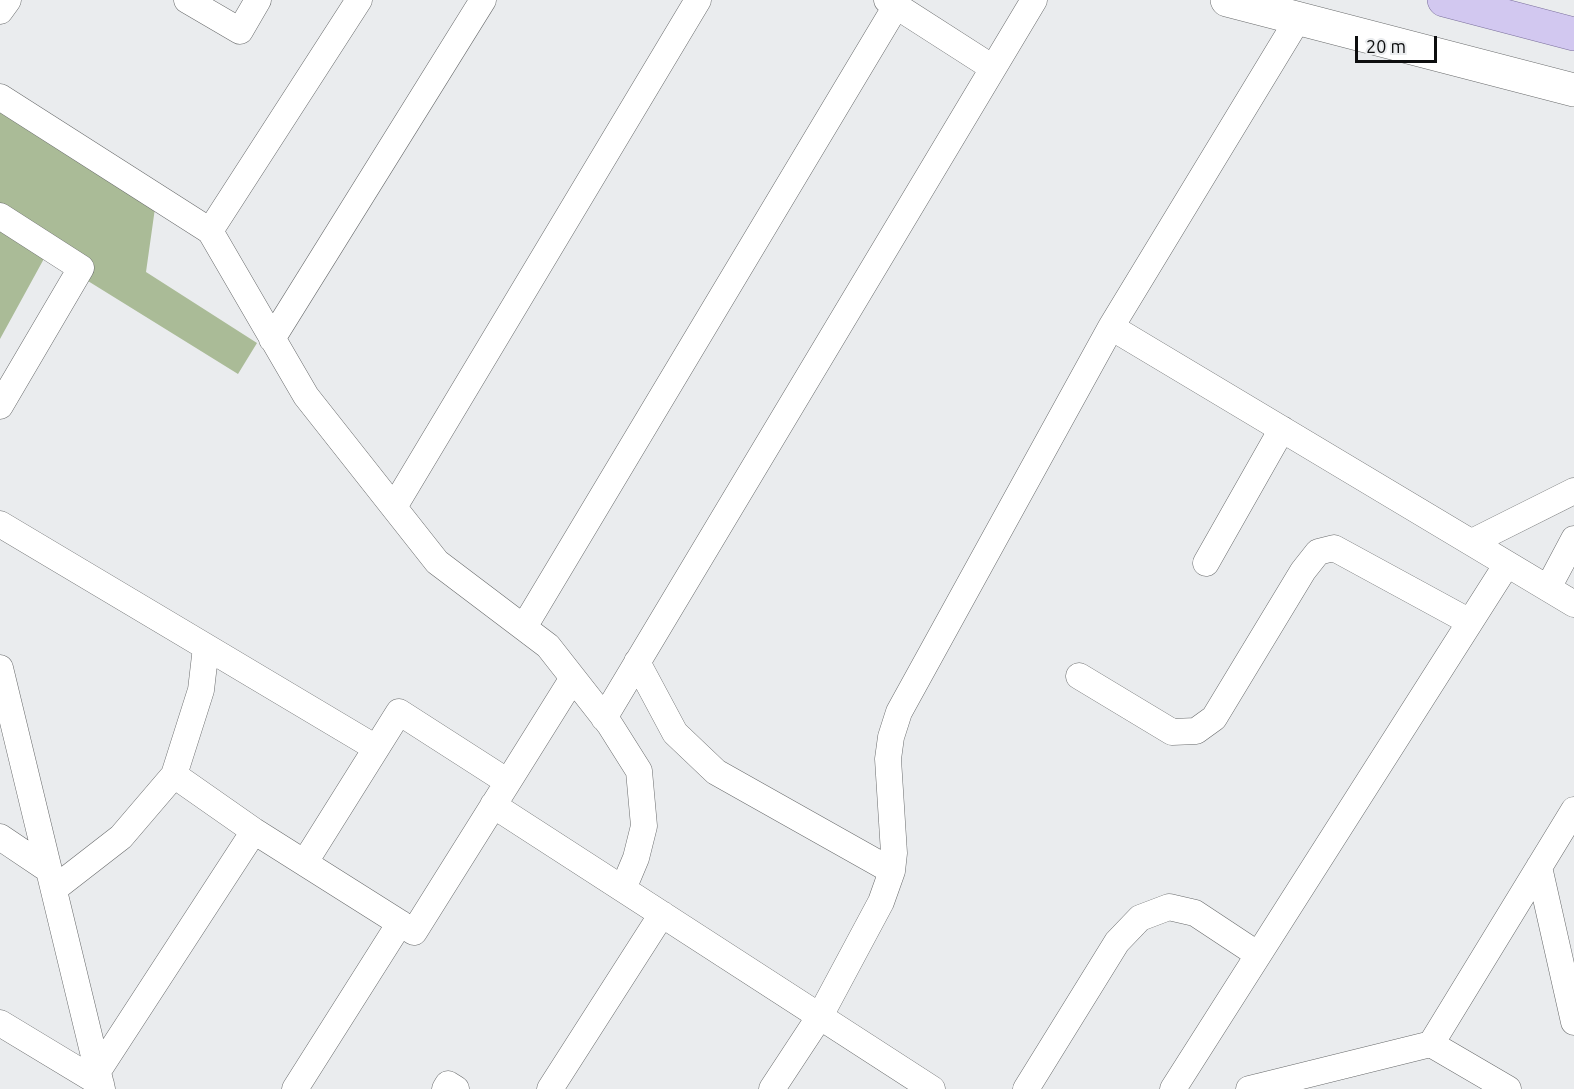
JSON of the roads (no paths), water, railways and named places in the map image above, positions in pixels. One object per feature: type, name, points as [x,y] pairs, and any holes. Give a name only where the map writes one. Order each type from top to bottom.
[{"type":"main road","points":[[1444,0],[1574,34]]},
{"type":"street","points":[[0,11],[8,0]]},
{"type":"street","points":[[187,0],[240,31],[258,0]]},
{"type":"street","points":[[210,231],[358,0]]},
{"type":"street","points":[[272,339],[483,0]]},
{"type":"street","points":[[394,507],[698,0]]},
{"type":"street","points":[[604,718],[1034,0]]},
{"type":"street","points":[[1227,0],[1574,90]]},
{"type":"street","points":[[524,627],[891,3],[993,68]]},
{"type":"street","points":[[772,1089],[820,1016],[881,902],[892,871],[894,835],[888,759],[891,737],[899,712],[1111,327],[1298,19]]},
{"type":"street","points":[[0,97],[210,231],[306,396],[437,562],[548,646],[604,718],[639,771],[644,826],[636,858],[623,889]]},
{"type":"street","points":[[0,216],[81,268],[0,406]]},
{"type":"street","points":[[1111,327],[1574,604]]},
{"type":"street","points":[[1206,563],[1282,429]]},
{"type":"street","points":[[1472,542],[1574,491]]},
{"type":"street","points":[[0,524],[376,748]]},
{"type":"street","points":[[1548,588],[1574,539]]},
{"type":"street","points":[[1079,676],[1172,732],[1196,731],[1214,718],[1303,571],[1318,552],[1334,548],[1470,622]]},
{"type":"street","points":[[1173,1089],[1507,564]]},
{"type":"street","points":[[51,879],[121,837],[174,775],[201,690],[206,647]]},
{"type":"street","points":[[637,662],[675,733],[716,772],[892,871]]},
{"type":"street","points":[[0,673],[100,1082]]},
{"type":"street","points":[[174,775],[254,831],[414,932],[573,678]]},
{"type":"street","points":[[304,862],[399,712],[508,782]]},
{"type":"street","points":[[493,805],[932,1089]]},
{"type":"street","points":[[1431,1044],[1574,810]]},
{"type":"street","points":[[100,1082],[254,831]]},
{"type":"street","points":[[0,837],[51,879]]},
{"type":"street","points":[[1539,867],[1574,1022]]},
{"type":"street","points":[[1026,1089],[1117,942],[1140,918],[1169,907],[1195,913],[1257,954]]},
{"type":"street","points":[[550,1089],[662,914]]},
{"type":"street","points":[[295,1089],[400,923]]},
{"type":"street","points":[[0,1023],[100,1082]]},
{"type":"street","points":[[1249,1089],[1431,1044],[1508,1089]]},
{"type":"street","points":[[445,1089],[448,1084],[456,1089]]}]
